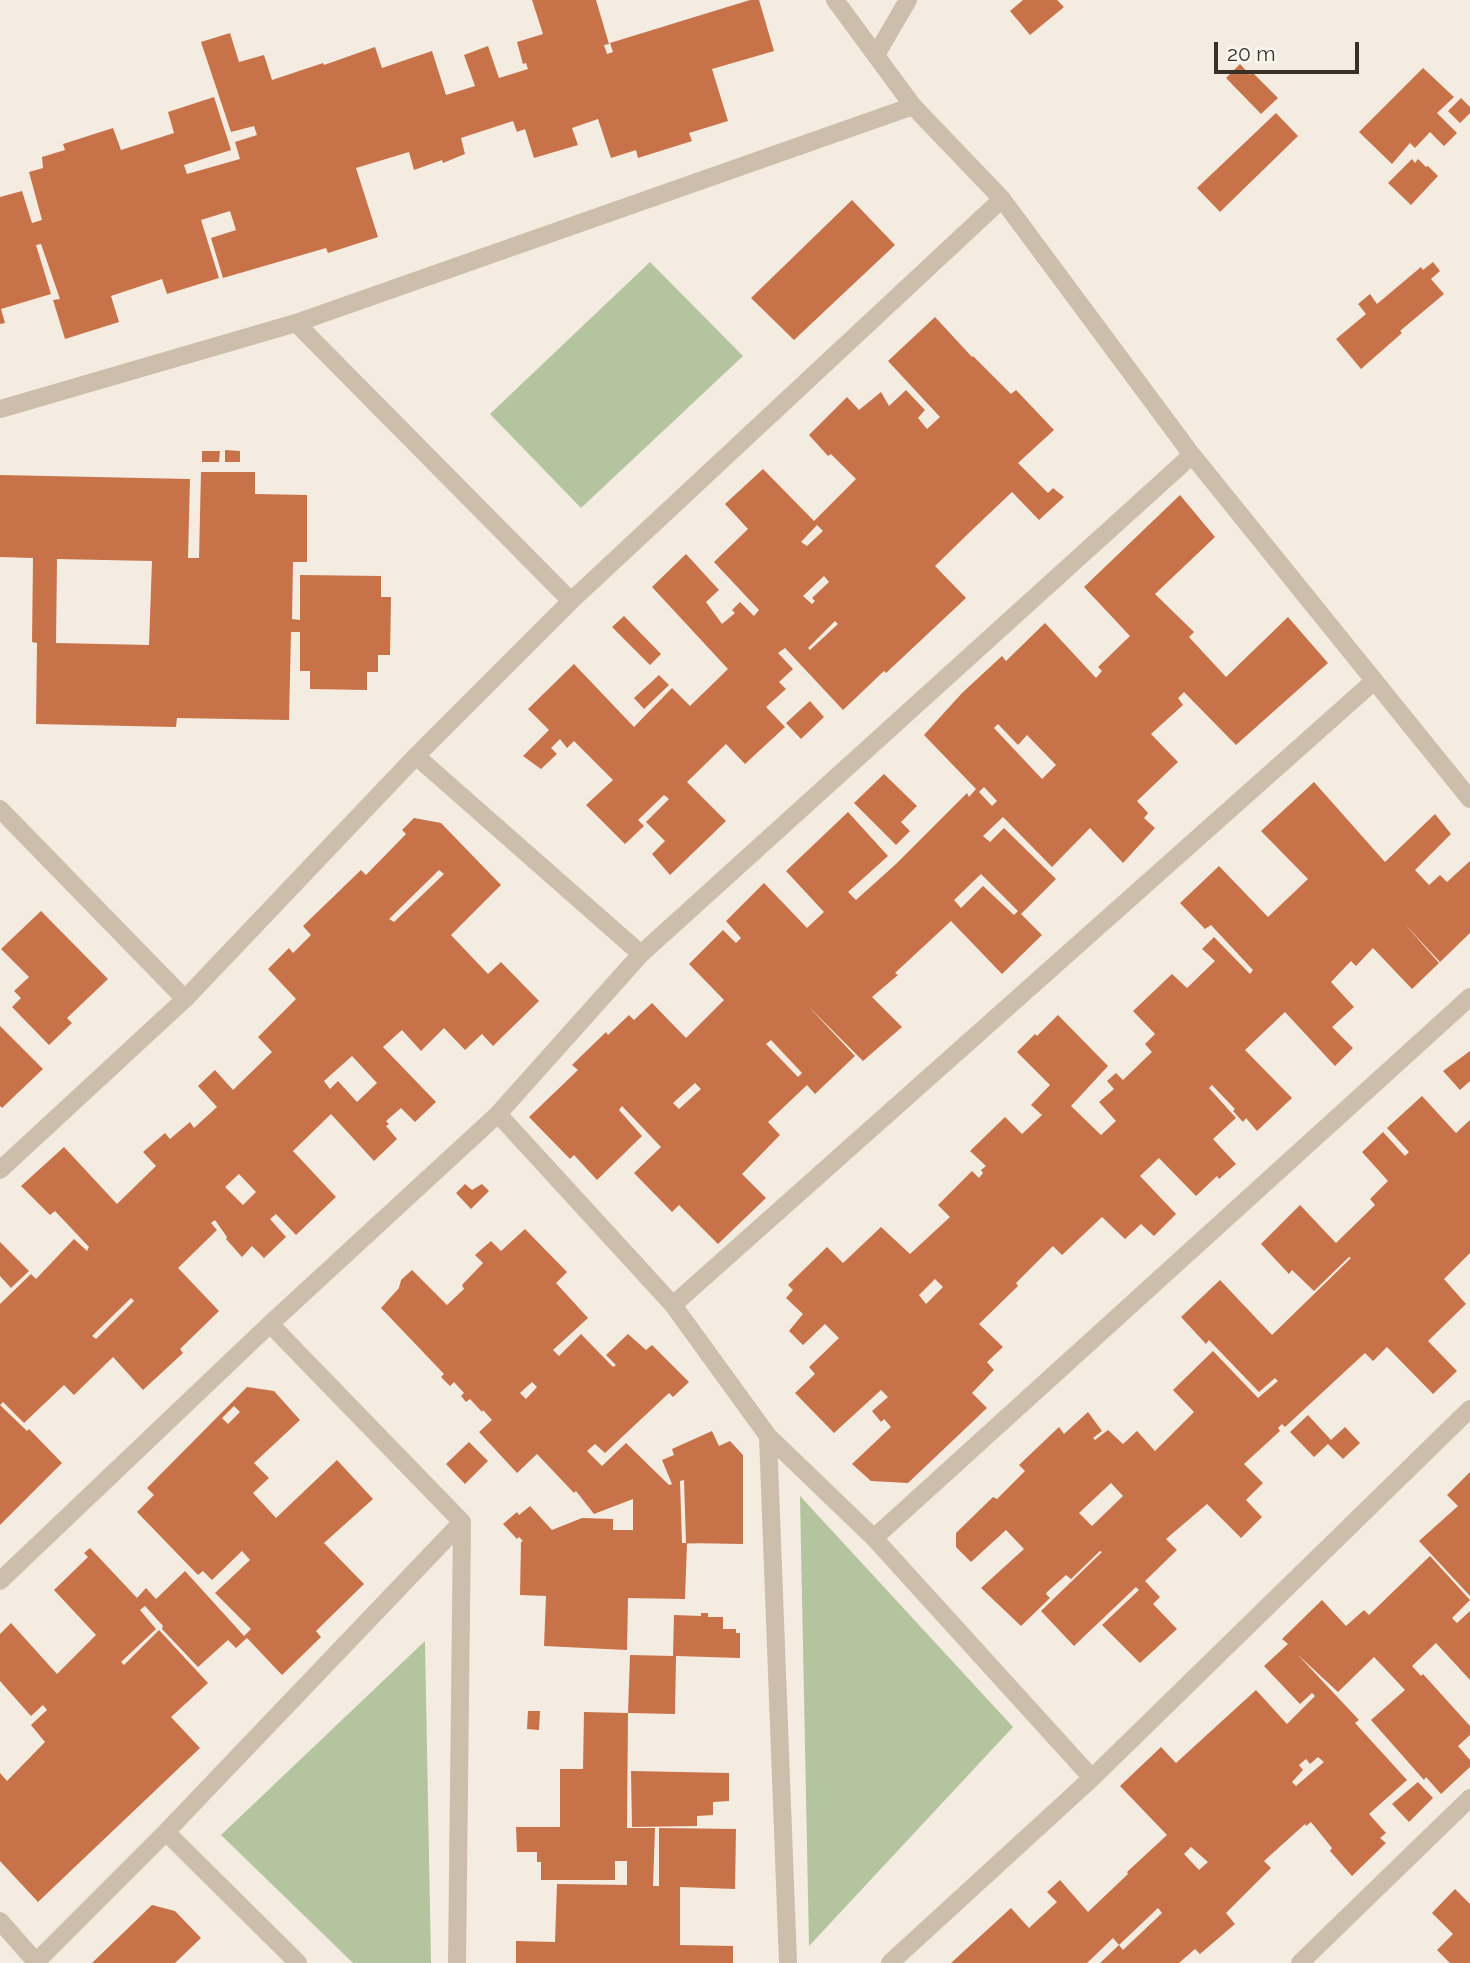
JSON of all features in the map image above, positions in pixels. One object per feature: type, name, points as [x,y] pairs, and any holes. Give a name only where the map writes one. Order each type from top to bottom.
[{"type":"street","points":[[835,0],[913,106],[1002,199],[1192,455],[1470,799]]},
{"type":"street","points":[[876,55],[908,0]]},
{"type":"street","points":[[0,409],[296,323],[913,106]]},
{"type":"street","points":[[0,1170],[185,999],[416,756],[570,601],[1002,199]]},
{"type":"street","points":[[296,323],[570,601]]},
{"type":"street","points":[[0,1581],[270,1324],[498,1114],[641,954],[1192,455]]},
{"type":"street","points":[[673,1305],[1373,681]]},
{"type":"street","points":[[416,756],[641,954]]},
{"type":"street","points":[[0,809],[185,999]]},
{"type":"street","points":[[874,1538],[1470,997]]},
{"type":"street","points":[[498,1114],[673,1305],[768,1436],[874,1538],[1092,1778]]},
{"type":"street","points":[[270,1324],[461,1522],[457,1963]]},
{"type":"street","points":[[890,1963],[1092,1778],[1470,1409]]},
{"type":"street","points":[[768,1436],[788,1963]]},
{"type":"street","points":[[0,1921],[36,1962],[166,1832],[461,1522]]},
{"type":"street","points":[[1300,1963],[1470,1798]]},
{"type":"street","points":[[166,1832],[298,1963]]},
{"type":"green space","points":[[650,262],[743,356],[581,508],[490,414]]},
{"type":"green space","points":[[800,1496],[1013,1727],[809,1946]]},
{"type":"green space","points":[[425,1641],[431,1963],[353,1963],[221,1835]]},
{"type":"building","points":[[532,0],[596,0],[609,44],[604,45],[607,54],[613,52],[610,43],[750,0],[759,0],[774,51],[712,69],[728,121],[689,133],[692,141],[638,158],[636,150],[611,158],[598,119],[572,128],[578,145],[534,158],[525,129],[517,132],[513,121],[461,138],[465,154],[443,163],[442,160],[414,170],[409,152],[356,168],[378,237],[328,253],[326,248],[223,278],[211,238],[236,230],[230,211],[201,220],[219,278],[167,294],[162,279],[111,296],[119,322],[65,339],[53,300],[60,299],[41,244],[36,245],[51,294],[1,309],[5,323],[0,324],[0,197],[22,191],[32,223],[42,220],[29,172],[43,168],[42,157],[65,150],[63,144],[113,128],[121,150],[174,133],[168,112],[214,97],[231,150],[184,165],[187,174],[240,159],[235,142],[257,135],[254,126],[231,132],[201,42],[230,33],[239,62],[264,55],[272,80],[375,47],[382,68],[432,51],[446,95],[475,86],[464,55],[488,46],[499,78],[528,69],[526,63],[523,64],[517,42],[543,34]]},
{"type":"building","points":[[1023,0],[1057,0],[1064,7],[1030,35],[1010,11]]},
{"type":"building","points":[[1240,64],[1278,98],[1261,114],[1226,78]]},
{"type":"building","points":[[1423,68],[1454,97],[1437,113],[1457,133],[1444,146],[1430,132],[1415,148],[1410,143],[1392,164],[1359,132]]},
{"type":"building","points":[[1461,98],[1470,107],[1470,113],[1460,123],[1448,111]]},
{"type":"building","points":[[1276,113],[1298,136],[1220,212],[1197,188]]},
{"type":"building","points":[[1412,159],[1415,163],[1418,159],[1438,176],[1411,205],[1388,183]]},
{"type":"building","points":[[852,200],[895,245],[794,340],[751,298]]},
{"type":"building","points":[[1433,262],[1440,271],[1431,279],[1444,294],[1361,369],[1336,339],[1366,314],[1358,304],[1370,294],[1377,304],[1421,267],[1423,270]]},
{"type":"building","points":[[935,317],[972,357],[1011,394],[1016,390],[1054,430],[1018,463],[1048,493],[1053,488],[1064,497],[1039,520],[1012,492],[973,529],[935,566],[966,598],[843,710],[785,648],[778,653],[793,669],[779,682],[786,689],[766,707],[785,727],[745,764],[726,744],[687,782],[726,821],[670,875],[652,854],[665,841],[646,822],[669,799],[664,795],[638,820],[644,826],[625,844],[586,805],[613,780],[574,741],[567,748],[560,739],[551,748],[557,754],[541,769],[523,756],[549,730],[528,709],[574,664],[634,727],[672,688],[690,706],[728,669],[652,587],[686,554],[719,590],[706,602],[722,624],[735,613],[732,610],[740,602],[754,616],[759,610],[714,562],[748,529],[725,504],[763,469],[814,521],[856,479],[831,454],[828,456],[809,435],[847,397],[859,410],[881,392],[889,406],[906,390],[925,410],[918,418],[927,429],[940,417],[888,361]],"holes":[[[817,525],[823,531],[807,546],[801,542]],[[824,576],[829,582],[812,598],[815,601],[812,604],[803,596]],[[835,621],[838,624],[810,650],[808,648]]]},
{"type":"building","points":[[225,450],[240,451],[240,462],[225,462]]},
{"type":"building","points":[[202,451],[220,451],[219,462],[202,462]]},
{"type":"building","points":[[201,472],[255,472],[255,494],[307,495],[307,562],[293,562],[292,619],[300,620],[300,575],[381,576],[381,597],[391,597],[390,655],[378,655],[378,672],[367,672],[367,690],[310,689],[310,671],[300,671],[300,632],[291,632],[289,720],[177,718],[176,727],[36,724],[37,643],[32,642],[33,558],[0,557],[0,475],[190,479],[188,558],[199,558]],"holes":[[[57,559],[152,561],[149,645],[56,643]]]},
{"type":"building","points":[[1180,495],[1215,537],[1155,594],[1194,632],[1189,637],[1226,677],[1288,617],[1328,663],[1236,745],[1184,692],[1178,698],[1183,705],[1151,734],[1178,762],[1137,801],[1148,813],[1144,818],[1155,828],[1123,863],[1090,828],[1052,867],[1003,817],[983,836],[990,842],[1004,828],[1056,879],[1021,914],[1042,935],[1002,974],[951,921],[895,973],[898,975],[872,997],[902,1027],[863,1061],[807,1005],[855,1056],[815,1094],[807,1085],[768,1122],[780,1135],[742,1174],[766,1198],[718,1244],[679,1205],[672,1212],[634,1173],[661,1147],[622,1106],[619,1110],[642,1136],[597,1180],[574,1155],[570,1159],[529,1117],[578,1070],[572,1065],[606,1032],[608,1035],[629,1015],[634,1020],[652,1003],[686,1038],[724,1000],[689,964],[723,930],[736,943],[741,938],[726,921],[764,883],[807,928],[824,912],[786,871],[848,812],[888,856],[848,892],[856,900],[967,793],[969,797],[976,789],[924,735],[962,693],[1002,656],[1006,661],[1045,623],[1096,678],[1102,671],[1098,667],[1130,636],[1084,587]],"holes":[[[998,724],[1018,745],[1027,735],[1056,765],[1042,779],[994,728]],[[984,787],[997,801],[992,806],[979,792]],[[981,874],[1018,911],[1014,915],[983,886],[961,908],[954,900]],[[771,1040],[802,1073],[798,1077],[766,1044]],[[695,1083],[701,1089],[679,1109],[673,1103]]]},
{"type":"building","points":[[624,616],[661,654],[650,665],[612,627]]},
{"type":"building","points":[[659,675],[669,685],[644,709],[634,698]]},
{"type":"building","points":[[810,701],[824,717],[801,739],[786,723]]},
{"type":"building","points":[[884,774],[917,806],[901,822],[910,831],[896,845],[854,803]]},
{"type":"building","points":[[1314,782],[1385,862],[1435,814],[1451,834],[1415,870],[1429,885],[1440,875],[1447,882],[1470,861],[1470,933],[1440,962],[1403,922],[1439,963],[1412,989],[1373,948],[1356,966],[1351,961],[1331,982],[1354,1007],[1332,1027],[1353,1048],[1335,1066],[1285,1012],[1245,1050],[1292,1098],[1257,1131],[1246,1118],[1243,1122],[1233,1111],[1235,1109],[1212,1085],[1209,1088],[1236,1118],[1213,1139],[1236,1164],[1219,1179],[1217,1176],[1196,1196],[1159,1158],[1140,1176],[1176,1214],[1154,1236],[1141,1224],[1125,1239],[1102,1217],[1062,1255],[1053,1246],[1016,1283],[1018,1286],[979,1324],[1003,1347],[987,1362],[994,1370],[972,1393],[987,1408],[908,1483],[871,1481],[852,1464],[891,1427],[884,1419],[881,1422],[872,1411],[888,1397],[881,1390],[834,1433],[795,1393],[815,1374],[809,1367],[839,1338],[825,1324],[803,1345],[789,1331],[803,1314],[786,1298],[793,1290],[788,1285],[827,1247],[843,1263],[881,1227],[910,1254],[950,1217],[938,1205],[972,1171],[979,1178],[983,1173],[981,1170],[986,1166],[970,1151],[1005,1117],[1022,1134],[1042,1115],[1031,1105],[1050,1085],[1017,1052],[1058,1015],[1108,1066],[1071,1106],[1101,1135],[1116,1121],[1099,1102],[1114,1089],[1107,1081],[1116,1073],[1123,1080],[1152,1052],[1145,1044],[1155,1034],[1133,1011],[1172,974],[1187,988],[1215,961],[1202,949],[1214,937],[1250,974],[1253,970],[1211,925],[1205,929],[1180,903],[1219,866],[1268,917],[1308,879],[1261,831]],"holes":[[[935,1279],[943,1287],[926,1304],[919,1295]]]},
{"type":"building","points":[[414,818],[441,823],[501,885],[451,935],[488,974],[501,962],[539,1001],[493,1046],[482,1034],[465,1050],[444,1028],[421,1051],[402,1030],[383,1047],[436,1102],[415,1122],[401,1108],[386,1121],[389,1124],[386,1126],[397,1139],[374,1161],[331,1114],[293,1151],[336,1197],[296,1235],[276,1214],[270,1219],[286,1237],[264,1258],[252,1246],[242,1257],[226,1239],[215,1220],[211,1223],[217,1230],[178,1268],[219,1311],[180,1349],[183,1353],[143,1390],[113,1357],[74,1395],[64,1385],[24,1423],[3,1402],[0,1405],[0,1304],[31,1274],[36,1279],[74,1239],[87,1251],[89,1247],[55,1211],[50,1215],[21,1186],[64,1147],[117,1204],[156,1166],[143,1152],[165,1133],[170,1139],[190,1122],[194,1128],[217,1107],[198,1086],[215,1070],[233,1090],[272,1052],[258,1037],[296,999],[268,969],[289,948],[293,953],[311,935],[303,926],[361,870],[366,875],[406,834],[402,830]],"holes":[[[439,870],[444,874],[394,922],[389,919]],[[352,1056],[377,1083],[357,1102],[338,1081],[330,1089],[324,1081]],[[239,1174],[256,1192],[243,1205],[225,1187]],[[131,1298],[134,1301],[96,1339],[92,1336]]]},
{"type":"building","points":[[41,911],[108,979],[67,1018],[72,1023],[49,1045],[12,1007],[21,998],[14,991],[29,977],[1,949]]},
{"type":"building","points":[[0,1026],[43,1069],[2,1108],[0,1106]]},
{"type":"building","points":[[1470,1051],[1470,1081],[1460,1090],[1443,1071]]},
{"type":"building","points":[[1422,1096],[1456,1133],[1470,1120],[1470,1253],[1444,1279],[1466,1304],[1428,1341],[1457,1371],[1433,1394],[1387,1347],[1373,1361],[1365,1353],[1285,1427],[1282,1424],[1278,1428],[1280,1431],[1244,1464],[1263,1483],[1246,1500],[1262,1517],[1241,1538],[1207,1504],[1166,1539],[1177,1550],[1145,1581],[1160,1597],[1153,1604],[1177,1629],[1140,1663],[1102,1625],[1139,1590],[1136,1587],[1074,1646],[1041,1611],[1102,1552],[1100,1551],[1071,1579],[1066,1575],[1047,1592],[1050,1598],[1021,1626],[981,1588],[1024,1549],[1006,1530],[971,1562],[956,1547],[956,1533],[993,1497],[997,1499],[1025,1471],[1019,1465],[1059,1427],[1064,1434],[1088,1412],[1102,1431],[1093,1438],[1095,1440],[1108,1430],[1123,1444],[1137,1431],[1155,1451],[1194,1412],[1173,1390],[1213,1351],[1258,1398],[1278,1381],[1275,1378],[1259,1392],[1209,1340],[1206,1344],[1181,1317],[1220,1280],[1272,1335],[1351,1258],[1314,1291],[1292,1270],[1289,1274],[1261,1244],[1300,1205],[1336,1243],[1375,1205],[1370,1199],[1388,1181],[1362,1152],[1383,1132],[1405,1156],[1409,1152],[1387,1128]],"holes":[[[1111,1483],[1123,1496],[1092,1526],[1079,1513]]]},
{"type":"building","points":[[465,1184],[472,1190],[482,1184],[489,1191],[471,1209],[456,1193]]},
{"type":"building","points":[[525,1229],[567,1272],[556,1283],[588,1318],[553,1350],[559,1356],[581,1334],[613,1367],[616,1365],[606,1355],[628,1334],[646,1350],[652,1345],[689,1382],[673,1397],[669,1393],[605,1453],[595,1444],[587,1451],[602,1466],[626,1443],[669,1485],[672,1484],[662,1460],[674,1455],[672,1449],[712,1431],[719,1446],[730,1441],[743,1455],[743,1544],[687,1543],[685,1599],[628,1598],[627,1650],[544,1646],[546,1596],[520,1595],[523,1541],[519,1537],[517,1539],[503,1524],[517,1512],[519,1515],[530,1506],[552,1530],[582,1518],[613,1519],[613,1530],[633,1530],[633,1499],[594,1514],[576,1491],[574,1493],[537,1454],[517,1473],[479,1432],[492,1420],[470,1399],[466,1402],[461,1396],[464,1393],[454,1382],[450,1386],[441,1377],[444,1374],[381,1308],[399,1288],[401,1280],[412,1270],[447,1305],[464,1289],[462,1285],[483,1263],[475,1255],[491,1241],[501,1251]],"holes":[[[532,1382],[537,1387],[526,1399],[520,1393]],[[684,1480],[686,1543],[682,1543],[680,1481]]]},
{"type":"building","points":[[0,1242],[29,1271],[11,1288],[0,1276]]},
{"type":"building","points":[[247,1387],[274,1391],[300,1420],[254,1463],[269,1478],[253,1493],[276,1518],[337,1460],[373,1499],[324,1543],[364,1584],[316,1631],[321,1637],[282,1675],[247,1638],[236,1648],[228,1640],[198,1667],[162,1629],[163,1626],[145,1606],[140,1610],[156,1629],[121,1662],[124,1665],[159,1630],[208,1683],[171,1717],[200,1748],[38,1902],[0,1861],[0,1773],[7,1781],[45,1742],[31,1725],[47,1710],[43,1705],[31,1716],[0,1681],[0,1634],[11,1623],[57,1674],[96,1635],[54,1590],[88,1557],[84,1553],[90,1548],[137,1598],[146,1588],[156,1599],[185,1571],[244,1636],[251,1629],[215,1593],[250,1560],[242,1551],[212,1580],[203,1571],[198,1575],[137,1512],[154,1495],[147,1488]],"holes":[[[234,1406],[240,1412],[228,1424],[222,1418]]]},
{"type":"building","points":[[0,1405],[27,1431],[29,1429],[62,1463],[0,1525]]},
{"type":"building","points":[[1308,1415],[1331,1440],[1345,1427],[1360,1443],[1343,1459],[1328,1444],[1314,1457],[1290,1432]]},
{"type":"building","points":[[469,1442],[488,1461],[465,1484],[446,1464]]},
{"type":"building","points":[[1470,1472],[1470,1596],[1419,1541],[1458,1506],[1447,1495]]},
{"type":"building","points":[[1430,1556],[1470,1600],[1452,1618],[1457,1623],[1470,1611],[1470,1680],[1436,1643],[1412,1666],[1421,1676],[1423,1674],[1470,1726],[1470,1735],[1458,1746],[1470,1760],[1470,1767],[1441,1794],[1426,1777],[1424,1780],[1371,1720],[1405,1690],[1374,1657],[1338,1692],[1297,1654],[1359,1720],[1355,1723],[1407,1780],[1369,1814],[1386,1833],[1380,1838],[1386,1843],[1352,1876],[1330,1851],[1332,1848],[1311,1822],[1306,1826],[1305,1824],[1264,1861],[1271,1868],[1226,1913],[1235,1924],[1200,1954],[1195,1949],[1179,1963],[1100,1963],[1119,1945],[1113,1938],[1087,1963],[951,1963],[1011,1908],[1029,1928],[1057,1902],[1047,1892],[1060,1880],[1088,1912],[1167,1835],[1120,1786],[1161,1747],[1176,1763],[1256,1690],[1287,1724],[1315,1696],[1312,1693],[1300,1704],[1264,1666],[1288,1644],[1282,1639],[1322,1600],[1346,1626],[1364,1610],[1369,1615]],"holes":[[[1318,1757],[1324,1762],[1296,1786],[1292,1782],[1303,1770],[1299,1765],[1306,1759],[1310,1764]],[[1191,1847],[1208,1862],[1199,1870],[1184,1854]],[[1158,1908],[1162,1913],[1123,1950],[1119,1945]]]},
{"type":"building","points":[[701,1613],[708,1613],[708,1617],[723,1617],[723,1629],[736,1629],[736,1633],[740,1633],[740,1658],[676,1656],[675,1714],[628,1713],[630,1655],[673,1656],[674,1615],[701,1616]]},
{"type":"building","points":[[528,1711],[540,1711],[539,1730],[527,1729]]},
{"type":"building","points":[[584,1712],[628,1713],[627,1828],[655,1828],[653,1886],[659,1886],[659,1828],[736,1829],[735,1889],[680,1887],[680,1945],[733,1946],[733,1963],[516,1963],[516,1941],[555,1942],[557,1884],[627,1885],[627,1861],[615,1861],[615,1880],[541,1880],[541,1862],[537,1862],[537,1852],[517,1852],[516,1827],[560,1827],[560,1769],[583,1769]]},
{"type":"building","points":[[631,1771],[729,1773],[729,1801],[713,1802],[713,1815],[697,1816],[697,1826],[632,1827]]},
{"type":"building","points":[[1418,1782],[1433,1798],[1409,1822],[1392,1804]]},
{"type":"building","points":[[1455,1889],[1470,1904],[1470,1963],[1450,1963],[1437,1950],[1453,1934],[1432,1913]]},
{"type":"building","points":[[152,1905],[175,1911],[201,1938],[175,1963],[92,1963]]}]
